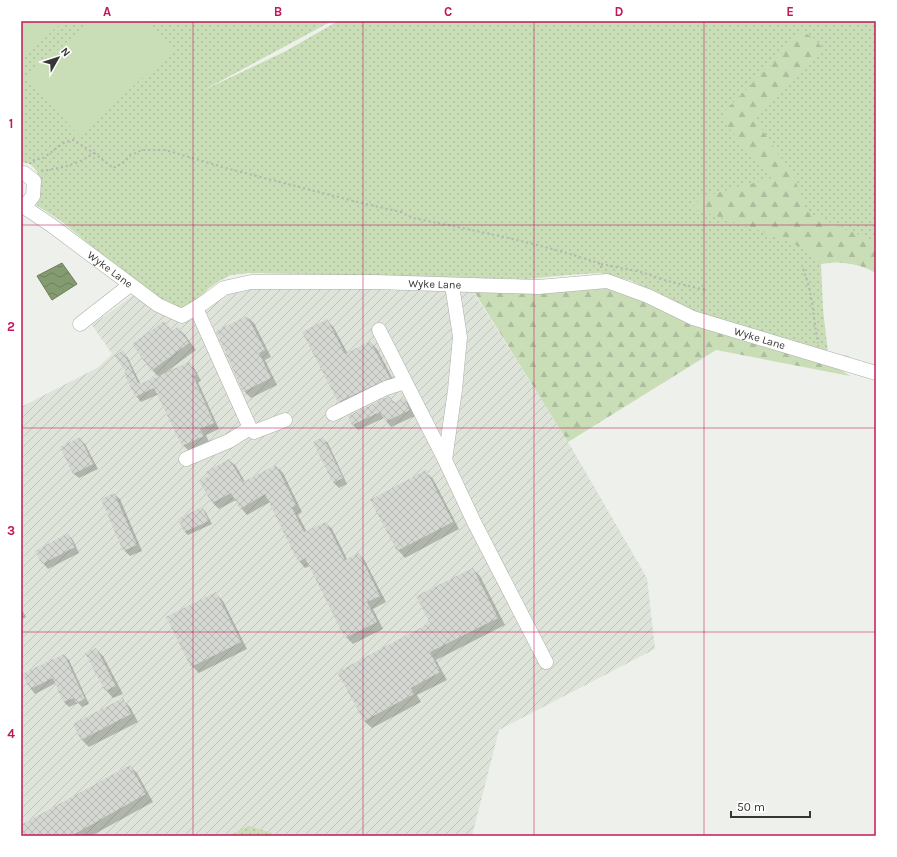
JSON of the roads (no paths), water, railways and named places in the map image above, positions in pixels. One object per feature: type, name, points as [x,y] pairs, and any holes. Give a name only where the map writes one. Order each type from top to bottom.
[{"type":"street","points":[[22,206],[33,196],[34,181],[25,174]]},
{"type":"street","name":"Wyke Lane","points":[[22,206],[51,225],[158,305],[182,316],[224,288],[251,282],[375,282],[538,287],[606,281],[648,296],[693,318],[876,373]]},
{"type":"street","points":[[445,460],[455,390],[460,337],[452,284]]},
{"type":"street","points":[[80,324],[130,285]]},
{"type":"street","points":[[196,308],[250,428],[254,432],[285,420]]},
{"type":"street","points":[[379,330],[445,460],[474,522],[546,662]]},
{"type":"street","points":[[333,414],[386,388],[405,382]]},
{"type":"street","points":[[186,459],[229,441],[250,428]]},
{"type":"water","points":[[62,263],[77,284],[52,300],[37,276]]}]
